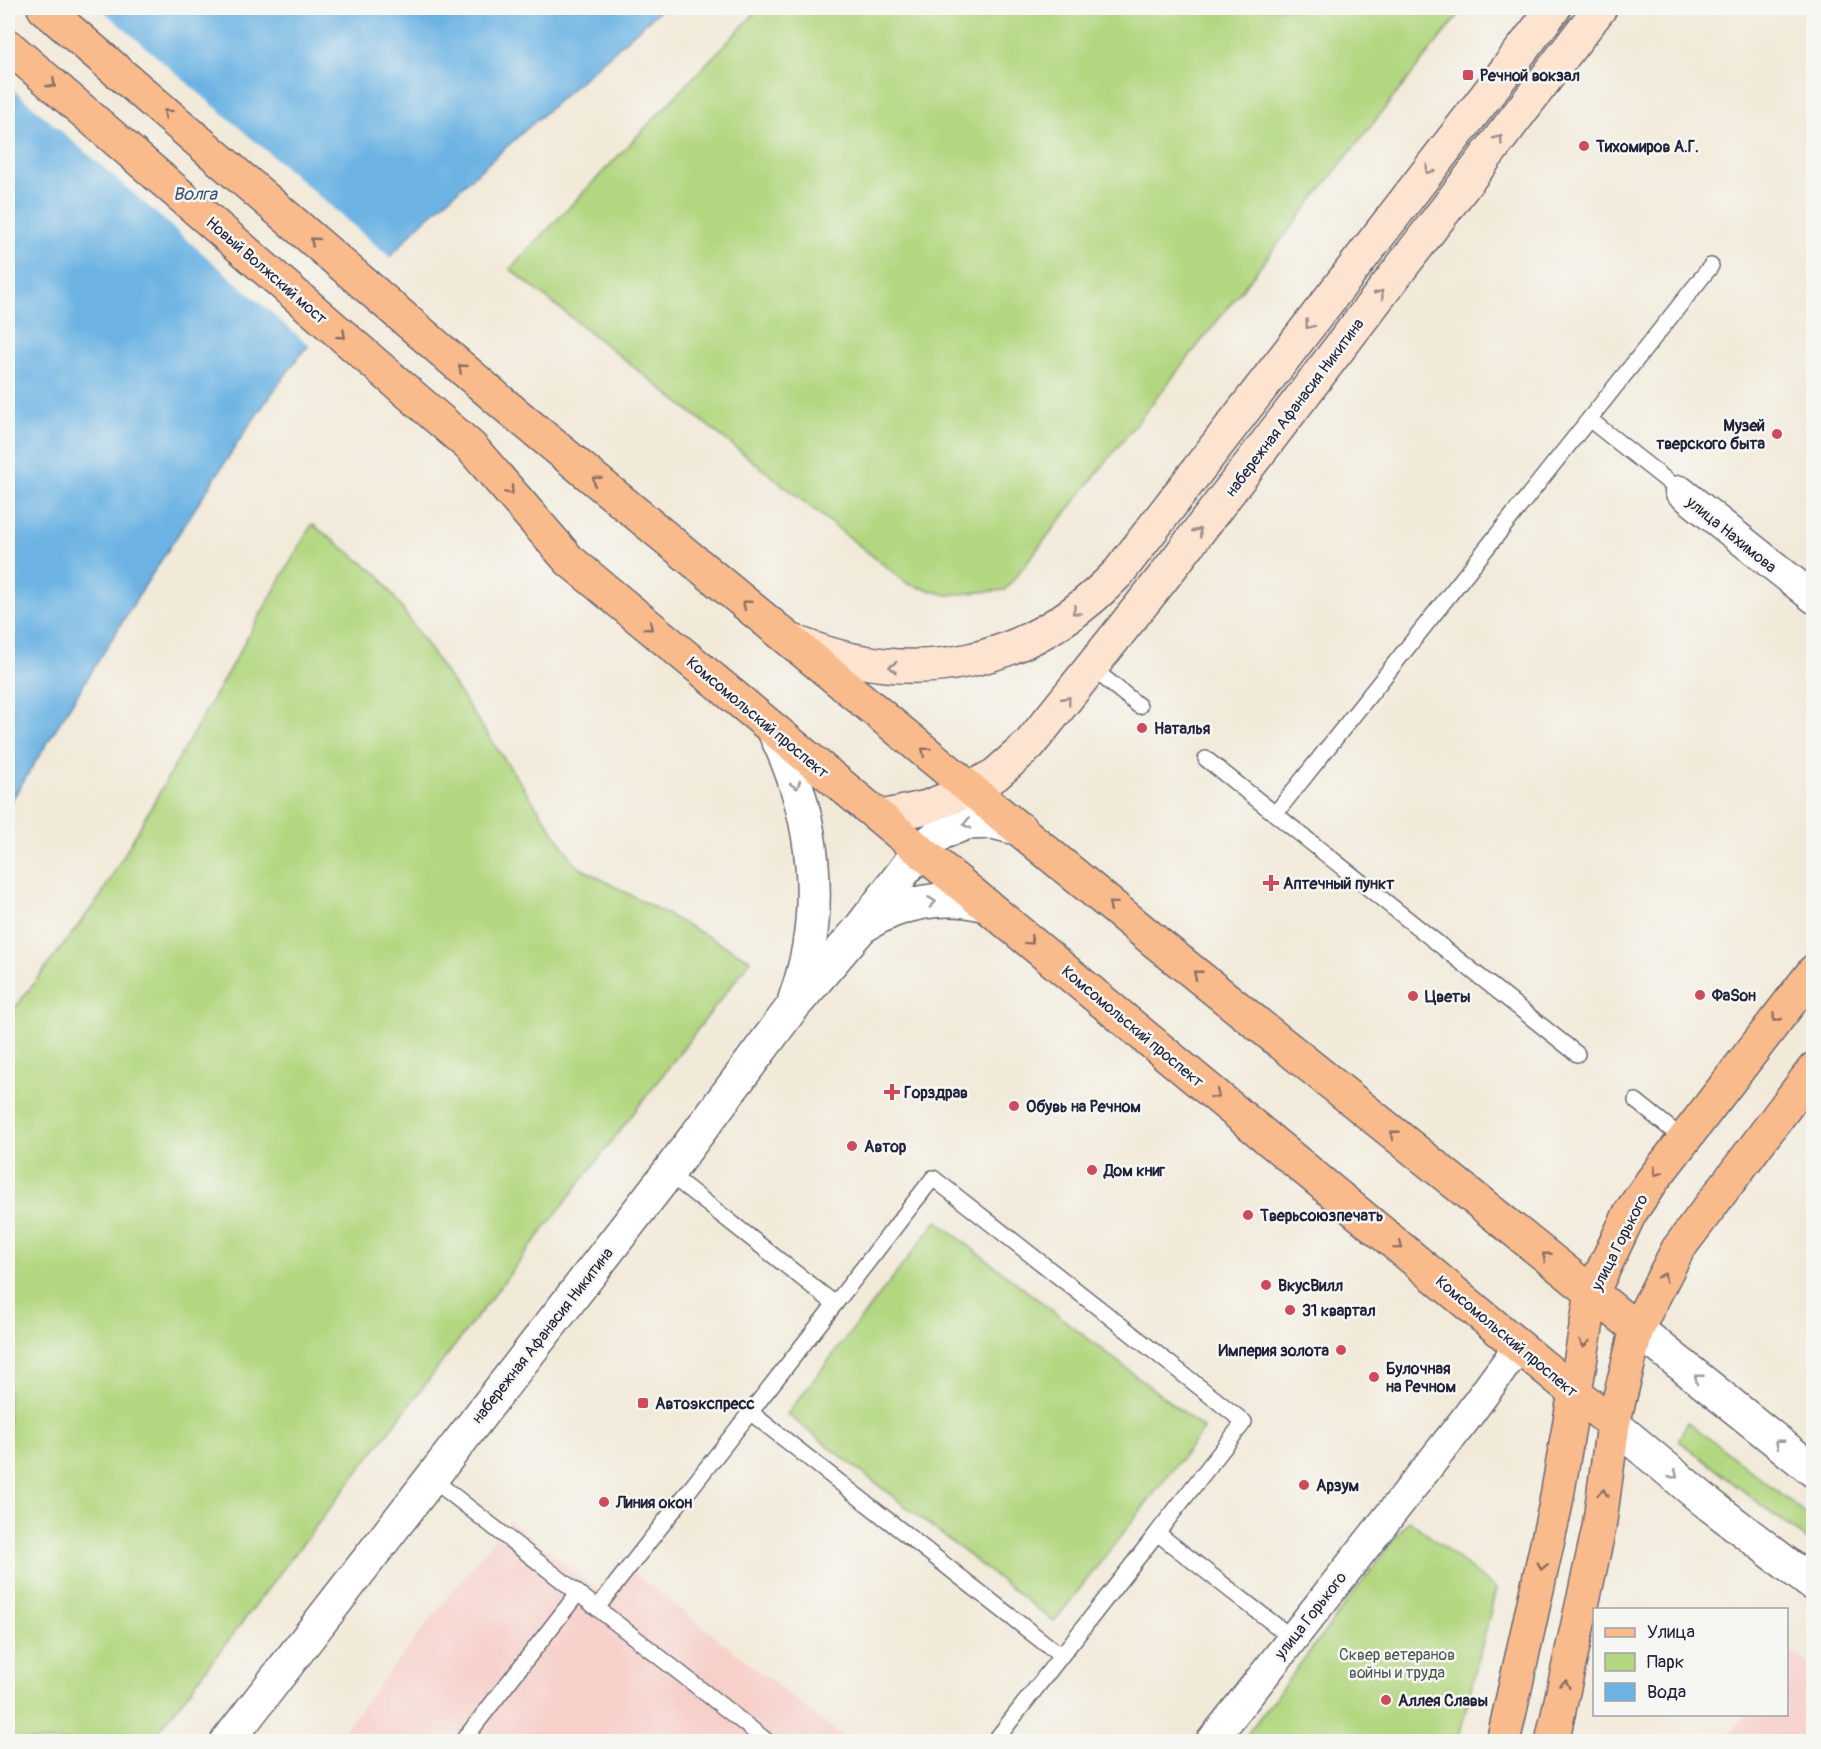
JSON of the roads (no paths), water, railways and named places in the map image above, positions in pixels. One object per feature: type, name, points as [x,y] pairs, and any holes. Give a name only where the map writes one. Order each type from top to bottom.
[{"type":"main road","points":[[44,8],[507,406],[1020,829],[1637,1329]]},
{"type":"main road","points":[[792,641],[836,657],[882,666],[929,667],[975,659],[1021,644],[1050,629],[1083,605],[1119,572],[1554,8]]},
{"type":"main road","name":"набережная Афанасия Никитина","points":[[881,817],[927,807],[970,788],[995,775],[1023,752],[1092,668],[1600,8]]},
{"type":"main road","name":"Новый Волжский мост","points":[[8,46],[471,447]]},
{"type":"main road","name":"Комсомольский проспект","points":[[471,447],[569,560],[1613,1424]]},
{"type":"main road","name":"улица Горького","points":[[1503,1742],[1554,1509],[1592,1293],[1630,1213],[1682,1138],[1814,971]]},
{"type":"main road","points":[[1552,1742],[1599,1528],[1613,1424],[1637,1329],[1677,1249],[1814,1070]]},
{"type":"street","name":"улица Нахимова","points":[[1680,491],[1814,598]]},
{"type":"street","points":[[774,731],[790,765],[802,801],[812,857],[810,933],[791,1009]]},
{"type":"street","name":"набережная Афанасия Никитина","points":[[231,1740],[430,1478],[668,1173],[791,1009],[859,930],[920,850],[941,833],[966,823],[993,822],[1020,829]]},
{"type":"street","points":[[859,930],[890,912],[914,904],[950,900],[986,905]]},
{"type":"street","points":[[1637,1329],[1814,1470]]},
{"type":"street","name":"улица Горького","points":[[1211,1742],[1464,1421],[1519,1346]]},
{"type":"street","name":"Комсомольский проспект","points":[[1613,1424],[1709,1504],[1814,1585]]},
{"type":"lane","points":[[1275,814],[1711,266]]},
{"type":"lane","points":[[1589,419],[1680,491]]},
{"type":"lane","points":[[1092,668],[1139,706]]},
{"type":"lane","points":[[1206,759],[1577,1054]]},
{"type":"lane","points":[[1636,1101],[1682,1138]]},
{"type":"lane","points":[[668,1173],[835,1304]]},
{"type":"lane","points":[[597,1608],[933,1178],[1244,1422],[994,1742]]},
{"type":"lane","points":[[750,1412],[1061,1656]]},
{"type":"lane","points":[[430,1478],[768,1742]]},
{"type":"lane","points":[[1157,1533],[1292,1638]]},
{"type":"lane","points":[[462,1742],[578,1593]]},
{"type":"water","name":"Волга","points":[[8,8],[662,8],[419,225],[299,356],[250,424],[149,579],[8,806]]},
{"type":"place","name":"Речной вокзал","points":[[1468,75]]},
{"type":"place","name":"Тихомиров А.Г.","points":[[1584,146]]},
{"type":"place","name":"Музей тверского быта","points":[[1777,434]]},
{"type":"place","name":"Наталья","points":[[1142,728]]},
{"type":"place","name":"Аптечный пункт","points":[[1271,883]]},
{"type":"place","name":"ФаSон","points":[[1700,995]]},
{"type":"place","name":"Цветы","points":[[1413,996]]},
{"type":"place","name":"Горздрав","points":[[892,1092]]},
{"type":"place","name":"Обувь на Речном","points":[[1014,1106]]},
{"type":"place","name":"Автор","points":[[852,1146]]},
{"type":"place","name":"Дом книг","points":[[1092,1170]]},
{"type":"place","name":"Тверьсоюзпечать","points":[[1248,1215]]},
{"type":"place","name":"ВкусВилл","points":[[1266,1285]]},
{"type":"place","name":"31 квартал","points":[[1290,1310]]},
{"type":"place","name":"Империя золота","points":[[1341,1350]]},
{"type":"place","name":"Булочная на Речном","points":[[1374,1377]]},
{"type":"place","name":"Автоэкспресс","points":[[643,1403]]},
{"type":"place","name":"Арзум","points":[[1304,1485]]},
{"type":"place","name":"Линия окон","points":[[604,1502]]},
{"type":"place","name":"Аллея Славы","points":[[1386,1700]]},
{"type":"park label","name":"Сквер ветеранов войны и труда","points":[[1397,1663]]}]
